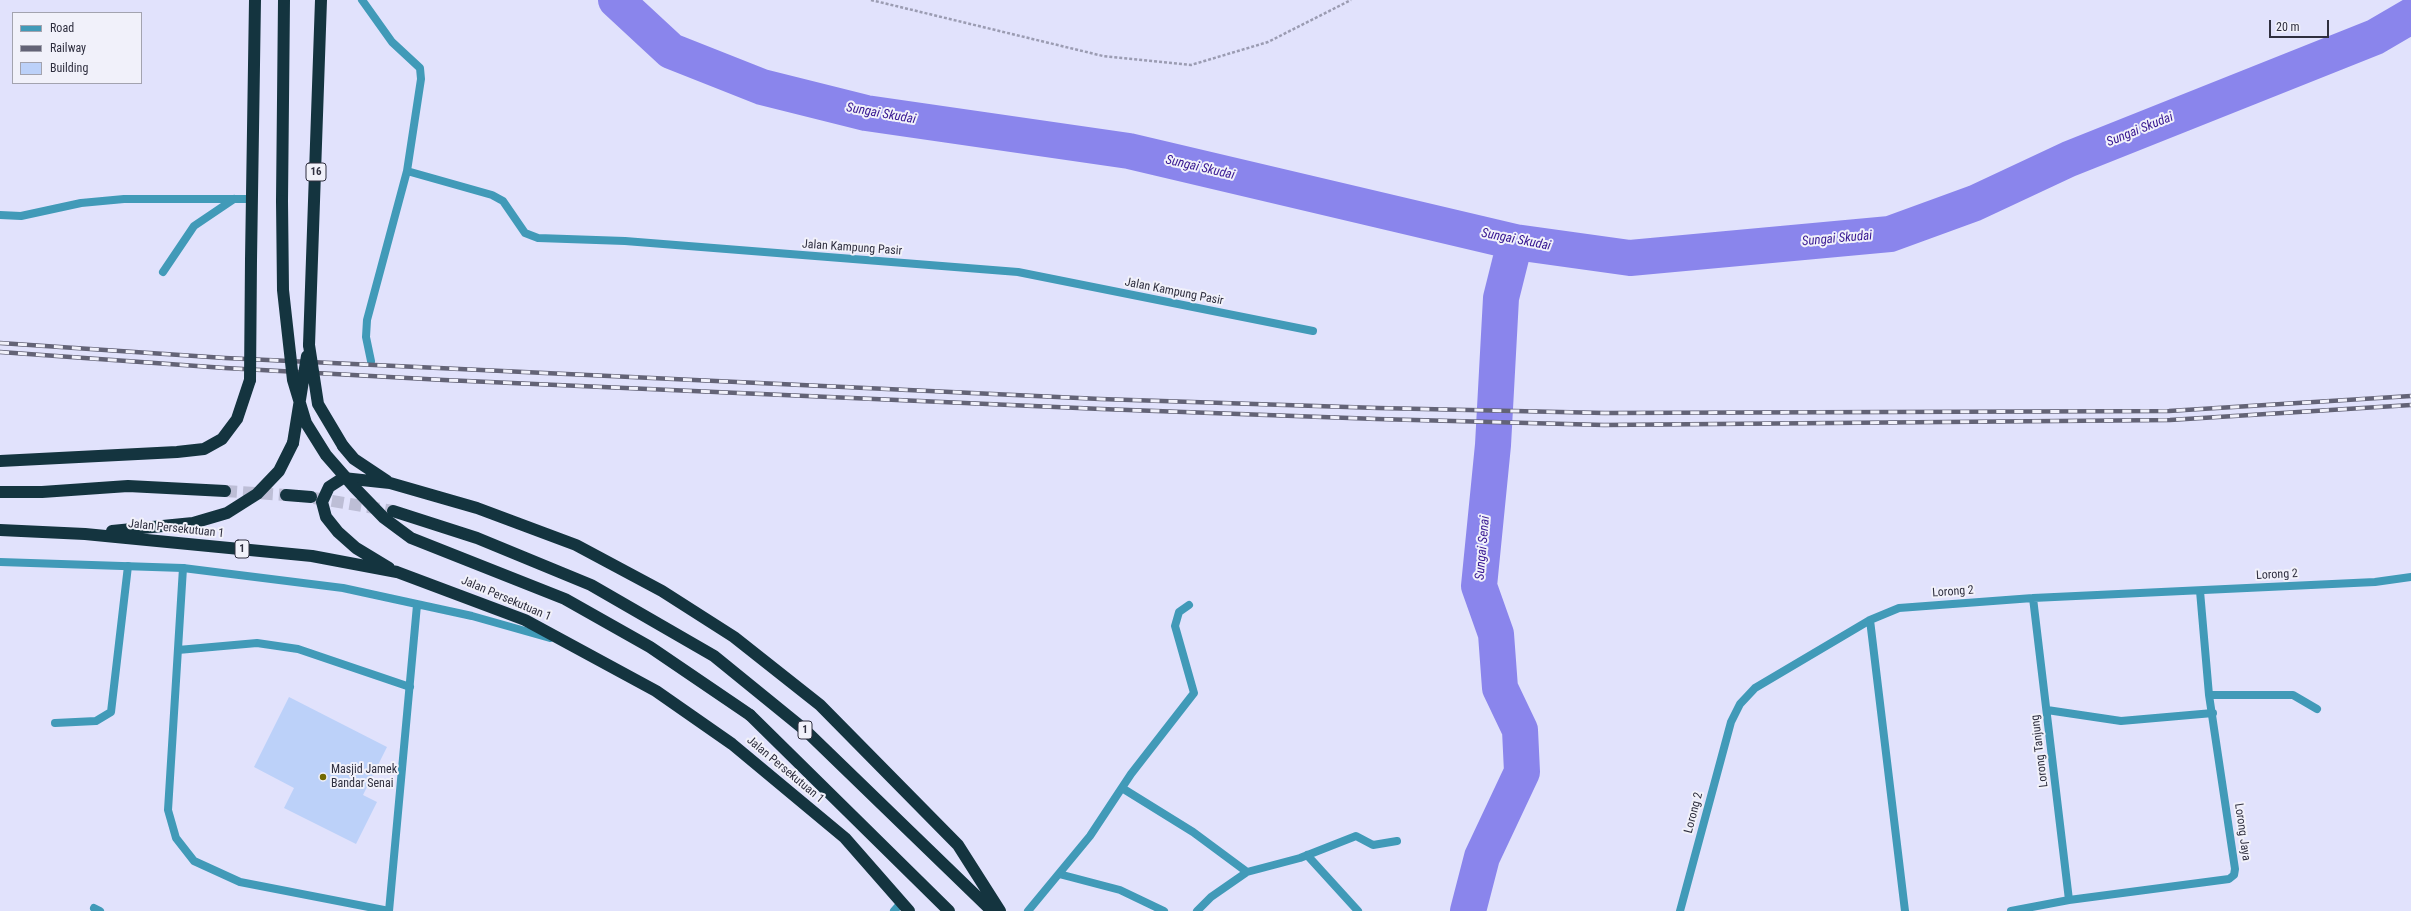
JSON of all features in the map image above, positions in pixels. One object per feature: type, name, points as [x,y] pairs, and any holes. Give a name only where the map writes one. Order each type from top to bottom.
[{"type":"highway","points":[[0,461],[177,452],[204,449],[222,439],[237,419],[250,380],[251,199],[256,0]]},
{"type":"highway","points":[[284,0],[282,201],[283,290],[293,380],[306,424],[326,455],[354,488],[384,518],[410,538],[565,599],[650,647],[750,715],[949,911]]},
{"type":"highway","name":"16","points":[[309,345],[322,0]]},
{"type":"highway","points":[[85,534],[193,523],[227,513],[257,494],[279,471],[293,443],[309,345]]},
{"type":"highway","points":[[309,345],[318,404],[343,446],[354,459],[390,482]]},
{"type":"highway","points":[[397,572],[356,548],[338,532],[326,517],[322,502],[329,487],[343,478],[390,482],[477,508],[576,545],[662,591],[734,637],[820,705],[958,845],[1000,911]]},
{"type":"highway","points":[[0,492],[42,492],[128,486],[225,491]]},
{"type":"highway","points":[[286,495],[311,497]]},
{"type":"highway","name":"1","points":[[393,511],[477,538],[591,585],[714,656],[805,730],[992,911]]},
{"type":"highway","name":"Jalan Persekutuan 1","points":[[0,530],[85,534],[312,556],[397,572],[525,620],[576,645],[656,691],[732,744],[845,838],[901,908]]},
{"type":"street","points":[[362,0],[392,42],[420,68],[421,79],[407,171],[368,320],[366,337],[371,361]]},
{"type":"street","name":"Jalan Kampung Pasir","points":[[407,171],[492,195],[503,201],[526,233],[538,238],[626,241],[1018,272],[1313,331]]},
{"type":"street","points":[[0,215],[21,216],[81,202],[124,199],[251,199]]},
{"type":"street","points":[[162,272],[194,226],[234,199]]},
{"type":"street","points":[[0,562],[183,568],[343,588],[472,616],[576,645]]},
{"type":"street","points":[[55,723],[96,721],[111,712],[128,566]]},
{"type":"street","points":[[183,568],[168,810],[176,838],[194,861],[240,882],[389,911],[410,687],[416,605]]},
{"type":"street","name":"Lorong 2","points":[[1680,911],[1731,722],[1740,704],[1756,688],[1870,620],[1899,608],[2033,598],[2375,582],[2411,577]]},
{"type":"street","name":"Lorong Jaya","points":[[2011,911],[2069,900],[2229,878],[2234,875],[2235,869],[2210,695],[2200,591]]},
{"type":"street","name":"Lorong Tanjung","points":[[2033,598],[2069,900]]},
{"type":"street","points":[[1028,911],[1090,836],[1122,788],[1194,693],[1175,626],[1179,612],[1189,605]]},
{"type":"street","points":[[1870,620],[1905,911]]},
{"type":"street","points":[[178,650],[257,643],[298,649],[410,687]]},
{"type":"street","points":[[2210,695],[2293,695],[2316,709]]},
{"type":"street","points":[[2047,710],[2121,721],[2213,713]]},
{"type":"street","points":[[1122,788],[1192,832],[1248,872]]},
{"type":"street","points":[[1197,911],[1211,897],[1248,872],[1307,855],[1356,836],[1373,846],[1397,841]]},
{"type":"street","points":[[1307,855],[1358,911]]},
{"type":"street","points":[[1059,874],[1120,890],[1164,911]]},
{"type":"path","points":[[871,0],[1103,56],[1191,65],[1268,42],[1351,0]]},
{"type":"building","name":"Masjid Jamek Bandar Senai","points":[[289,697],[387,747],[363,795],[377,802],[356,844],[284,808],[294,788],[254,767]]},
{"type":"waterway","name":"Sungai Senai","points":[[616,0],[671,51],[762,87],[866,113],[1129,151],[1515,242],[1630,258],[1890,234],[1975,203],[2069,159],[2375,37],[2411,16]]},
{"type":"waterway","name":"Sungai Senai","points":[[1468,911],[1482,857],[1522,772],[1520,730],[1500,688],[1496,634],[1479,586],[1493,445],[1501,298],[1515,242]]},
{"type":"tunnel","points":[[225,491],[286,495]]},
{"type":"tunnel","points":[[314,498],[393,511]]},
{"type":"railway","points":[[0,343],[225,358],[1100,399],[1378,408],[1605,413],[2169,411],[2411,396]]},
{"type":"railway","points":[[0,352],[225,368],[444,380],[1101,409],[1377,419],[1604,425],[2170,420],[2411,405]]},
{"type":"place","name":"Masjid Jamek Bandar Senai","points":[[323,777]]},
{"type":"water label","name":"Sungai Skudai","points":[[881,114]]},
{"type":"water label","name":"Sungai Skudai","points":[[2140,130]]},
{"type":"water label","name":"Sungai Skudai","points":[[1200,168]]},
{"type":"water label","name":"Sungai Skudai","points":[[1837,239]]},
{"type":"water label","name":"Sungai Skudai","points":[[1516,240]]}]
